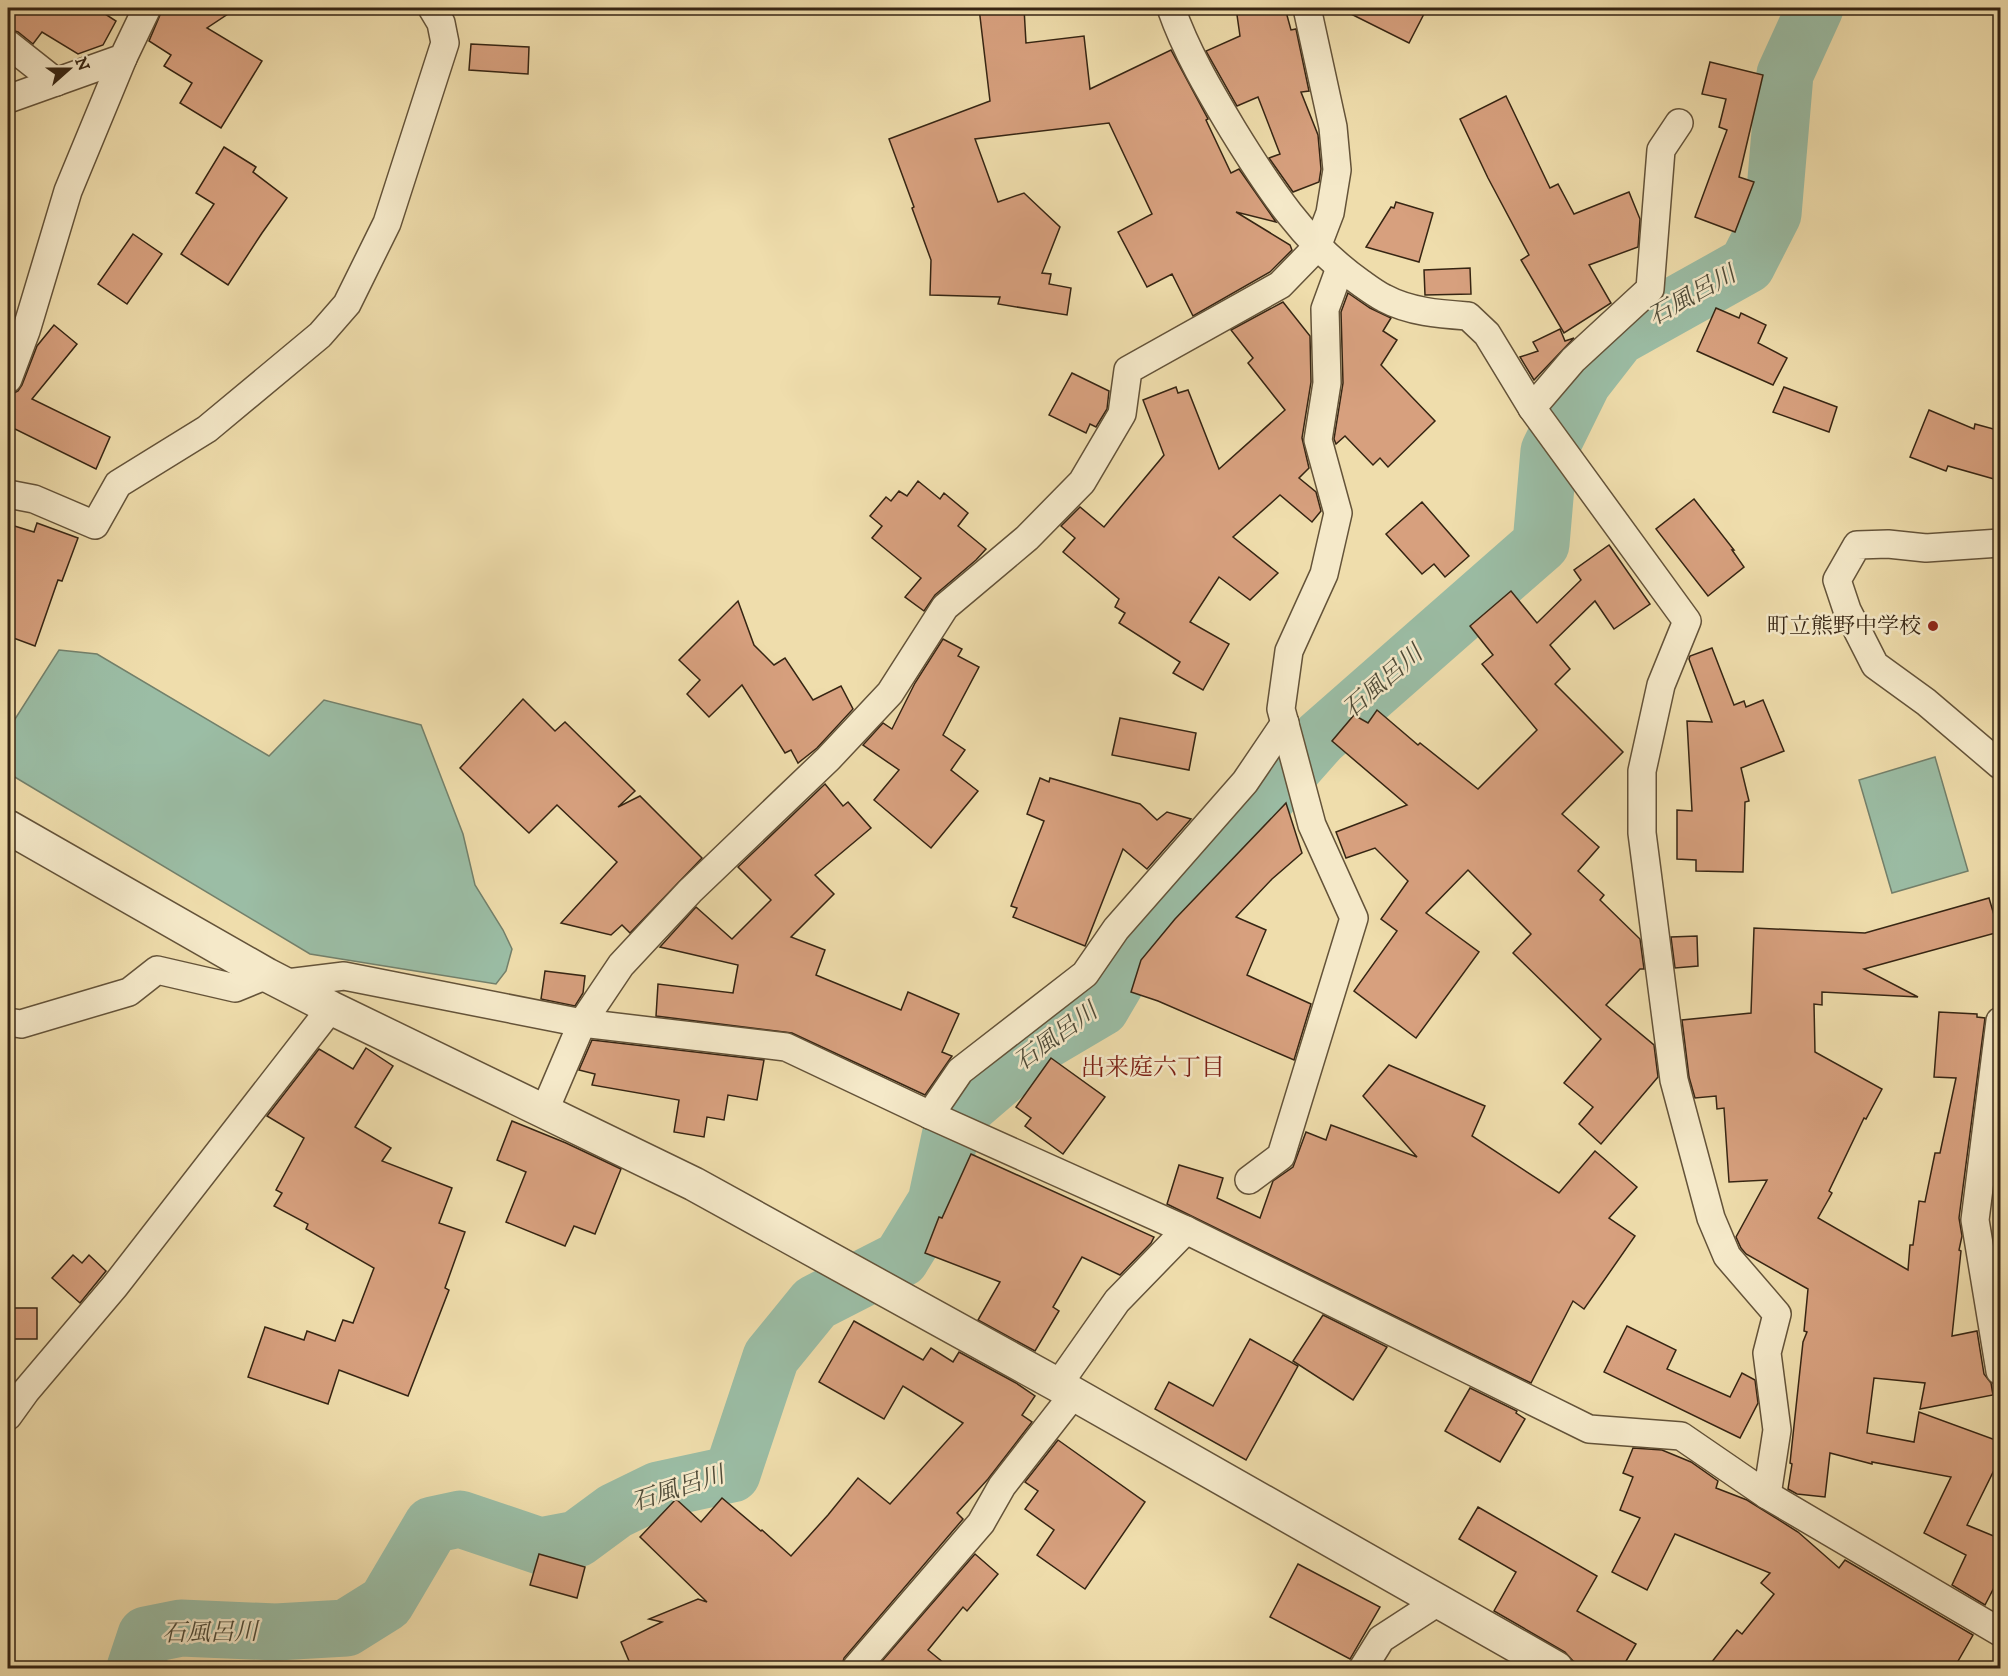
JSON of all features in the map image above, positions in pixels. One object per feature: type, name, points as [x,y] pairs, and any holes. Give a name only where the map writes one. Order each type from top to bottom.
[{"type":"street","points":[[8,379],[26,331],[69,191],[123,58],[147,8]]},
{"type":"street","points":[[8,494],[34,499],[96,525],[118,484],[207,429],[320,335],[347,304],[387,223],[445,43],[441,23],[432,8]]},
{"type":"street","points":[[1171,8],[1199,74],[1289,214],[1317,247],[1340,268],[1384,299],[1430,314],[1468,316],[1486,334],[1535,412],[1687,621],[1661,685],[1642,771],[1642,832],[1674,1080],[1711,1218],[1727,1256],[1777,1314],[1767,1353],[1777,1430],[1767,1495]]},
{"type":"street","points":[[544,1112],[582,1023],[621,965],[682,899],[828,759],[890,693],[945,607],[1027,538],[1082,482],[1122,414],[1128,370],[1280,285],[1317,247],[1330,213],[1337,170],[1333,127],[1307,8]]},
{"type":"street","points":[[8,44],[56,82]]},
{"type":"street","points":[[8,99],[123,58]]},
{"type":"street","points":[[1535,412],[1572,360],[1650,289],[1662,150],[1679,123]]},
{"type":"street","points":[[1249,1180],[1281,1156],[1354,918],[1312,825],[1281,709],[1289,651],[1324,573],[1338,513],[1318,440],[1328,383],[1325,309],[1340,268]]},
{"type":"street","points":[[2001,543],[1926,548],[1888,544],[1857,545],[1837,580],[1847,610],[1875,665],[1926,702],[2001,765]]},
{"type":"street","points":[[935,1117],[960,1071],[1085,974],[1116,929],[1288,734]]},
{"type":"street","points":[[8,827],[331,1008],[694,1184],[885,1288],[1556,1668]]},
{"type":"street","points":[[8,1022],[21,1024],[129,992],[157,970],[235,988],[277,979],[344,976],[582,1023],[786,1047],[1186,1230],[1589,1429],[1681,1436],[1767,1495],[2001,1632]]},
{"type":"street","points":[[8,1416],[26,1390],[116,1286],[331,1008]]},
{"type":"street","points":[[2001,1021],[1975,1220],[2001,1371]]},
{"type":"street","points":[[856,1668],[981,1523],[1002,1486],[1066,1390],[1117,1301],[1186,1230]]},
{"type":"street","points":[[1363,1668],[1381,1639],[1438,1602]]},
{"type":"shaded area","points":[[59,650],[97,654],[269,756],[324,700],[421,725],[463,834],[475,885],[512,949],[506,971],[496,984],[310,954],[8,773],[8,730]]},
{"type":"shaded area","points":[[1935,757],[1968,871],[1892,893],[1859,780]]},
{"type":"building","points":[[8,8],[96,8],[116,21],[103,45],[78,54],[42,32],[33,44],[18,32],[8,29]]},
{"type":"building","points":[[163,8],[237,8],[207,28],[262,61],[221,128],[180,103],[192,83],[164,66],[171,55],[149,41]]},
{"type":"building","points":[[979,8],[1024,8],[1026,43],[1084,36],[1090,89],[1171,50],[1208,119],[1206,120],[1231,173],[1239,169],[1276,222],[1236,212],[1290,245],[1292,250],[1270,272],[1193,316],[1172,274],[1147,287],[1118,232],[1152,214],[1109,123],[975,139],[998,202],[1024,193],[1060,227],[1042,273],[1051,274],[1049,284],[1071,288],[1067,315],[998,304],[1000,297],[930,295],[931,260],[889,139],[990,101]]},
{"type":"building","points":[[1236,8],[1285,8],[1291,30],[1296,29],[1309,91],[1301,92],[1318,135],[1321,169],[1319,182],[1293,192],[1269,158],[1280,154],[1258,97],[1237,106],[1206,51],[1240,36]]},
{"type":"building","points":[[1339,8],[1427,8],[1409,43]]},
{"type":"building","points":[[471,44],[529,47],[528,74],[469,70]]},
{"type":"building","points":[[1710,62],[1763,75],[1739,177],[1754,182],[1735,232],[1695,217],[1727,130],[1719,127],[1726,99],[1702,94]]},
{"type":"building","points":[[1506,96],[1550,188],[1558,184],[1574,214],[1629,192],[1640,219],[1638,247],[1589,265],[1611,303],[1564,333],[1521,260],[1529,255],[1460,119]]},
{"type":"building","points":[[224,147],[256,167],[253,172],[287,198],[228,285],[181,254],[214,204],[196,193]]},
{"type":"building","points":[[1396,202],[1433,213],[1419,262],[1366,247]]},
{"type":"building","points":[[133,234],[162,254],[127,304],[98,284]]},
{"type":"building","points":[[1470,268],[1471,294],[1425,295],[1424,270]]},
{"type":"building","points":[[1348,293],[1370,308],[1391,318],[1383,331],[1397,340],[1381,365],[1435,421],[1388,467],[1380,458],[1373,465],[1345,436],[1336,444],[1334,439],[1343,383],[1341,312]]},
{"type":"building","points":[[1283,302],[1310,336],[1311,382],[1302,438],[1309,468],[1299,478],[1316,492],[1321,511],[1312,522],[1280,495],[1233,537],[1278,573],[1250,600],[1219,577],[1190,622],[1229,644],[1203,690],[1173,673],[1180,662],[1119,623],[1125,613],[1115,607],[1119,599],[1063,552],[1075,538],[1061,526],[1080,507],[1104,527],[1164,455],[1143,400],[1176,387],[1178,393],[1188,390],[1219,469],[1285,410],[1248,363],[1253,358],[1231,330]]},
{"type":"building","points":[[1716,308],[1739,318],[1741,313],[1766,325],[1758,343],[1787,358],[1773,385],[1697,351]]},
{"type":"building","points":[[54,325],[77,344],[32,399],[110,437],[96,469],[9,426],[8,428],[8,403],[12,394],[22,385],[37,346]]},
{"type":"building","points":[[1560,329],[1565,341],[1574,338],[1534,380],[1520,357],[1538,351],[1533,342]]},
{"type":"building","points":[[1072,373],[1109,391],[1107,409],[1096,427],[1090,424],[1086,433],[1049,415]]},
{"type":"building","points":[[1784,387],[1837,407],[1829,432],[1773,412]]},
{"type":"building","points":[[1929,410],[1974,429],[1975,424],[2001,431],[2001,481],[1948,466],[1946,471],[1910,457]]},
{"type":"building","points":[[918,481],[940,499],[944,493],[968,513],[958,526],[986,549],[935,595],[924,611],[905,597],[921,578],[872,538],[882,526],[870,516],[886,497],[891,501],[899,491],[907,496]]},
{"type":"building","points":[[1694,499],[1734,550],[1732,550],[1744,567],[1708,596],[1656,529]]},
{"type":"building","points":[[1422,502],[1469,556],[1445,577],[1434,564],[1422,574],[1386,534]]},
{"type":"building","points":[[37,523],[78,538],[62,581],[58,580],[35,646],[8,636],[8,524],[34,532]]},
{"type":"building","points":[[1609,545],[1650,604],[1614,629],[1595,601],[1550,645],[1570,669],[1555,684],[1623,752],[1562,814],[1599,847],[1578,871],[1604,895],[1600,900],[1640,939],[1644,969],[1640,969],[1606,1005],[1654,1045],[1658,1077],[1601,1144],[1579,1124],[1593,1107],[1564,1083],[1601,1039],[1513,953],[1531,934],[1468,870],[1426,913],[1479,952],[1416,1038],[1354,991],[1397,931],[1381,919],[1408,881],[1375,848],[1346,858],[1336,832],[1407,805],[1332,741],[1354,715],[1368,723],[1377,710],[1418,745],[1420,743],[1478,789],[1537,730],[1482,664],[1493,655],[1470,626],[1511,591],[1537,623],[1581,580],[1574,570]]},
{"type":"building","points":[[738,601],[754,645],[774,665],[785,658],[813,700],[841,686],[853,709],[817,748],[798,763],[791,750],[785,753],[742,685],[709,717],[687,694],[700,680],[679,660]]},
{"type":"building","points":[[943,639],[962,649],[958,656],[979,667],[943,735],[965,750],[951,770],[978,791],[931,848],[874,800],[899,770],[863,745],[883,723],[892,729],[915,683]]},
{"type":"building","points":[[1712,648],[1734,705],[1744,701],[1746,707],[1763,700],[1784,751],[1741,768],[1749,801],[1745,802],[1743,872],[1696,871],[1696,860],[1677,859],[1677,810],[1692,811],[1687,721],[1712,722],[1689,659],[1690,656]]},
{"type":"building","points":[[523,699],[555,731],[565,722],[635,791],[618,807],[640,796],[702,858],[630,933],[622,925],[611,935],[561,923],[617,862],[557,805],[529,833],[460,768]]},
{"type":"building","points":[[1120,718],[1196,733],[1189,770],[1112,755]]},
{"type":"building","points":[[1040,778],[1049,782],[1050,778],[1140,804],[1157,820],[1167,812],[1191,819],[1147,869],[1123,849],[1085,946],[1013,917],[1017,908],[1011,906],[1044,821],[1027,814]]},
{"type":"building","points":[[825,784],[843,806],[848,802],[871,828],[815,875],[834,894],[791,937],[825,950],[816,975],[901,1010],[908,992],[959,1014],[942,1052],[952,1056],[925,1095],[792,1033],[656,1016],[658,984],[733,993],[738,965],[660,947],[696,907],[732,939],[771,900],[738,867]]},
{"type":"building","points":[[1286,803],[1302,853],[1272,879],[1236,917],[1266,930],[1247,975],[1311,1004],[1294,1060],[1158,1001],[1131,992],[1141,960],[1175,919]]},
{"type":"building","points":[[1989,898],[1999,932],[1864,969],[1918,997],[1822,992],[1822,1005],[1814,1004],[1815,1052],[1882,1089],[1866,1119],[1864,1118],[1829,1191],[1832,1193],[1818,1218],[1908,1270],[1910,1245],[1913,1245],[1919,1201],[1925,1202],[1935,1153],[1940,1153],[1956,1078],[1934,1077],[1939,1012],[1977,1014],[1977,1017],[1985,1018],[1959,1218],[1962,1236],[1952,1336],[1977,1331],[1984,1374],[1991,1383],[1993,1395],[1920,1409],[1925,1383],[1874,1378],[1867,1433],[1914,1442],[1919,1412],[2001,1442],[2001,1456],[1967,1525],[2001,1539],[2001,1574],[1985,1605],[1952,1585],[1966,1555],[1924,1533],[1951,1477],[1872,1462],[1872,1464],[1830,1453],[1825,1497],[1797,1494],[1788,1489],[1803,1342],[1807,1332],[1804,1331],[1808,1289],[1746,1254],[1741,1248],[1736,1237],[1767,1180],[1729,1182],[1724,1108],[1717,1109],[1716,1096],[1695,1098],[1689,1077],[1682,1020],[1751,1013],[1754,928],[1865,933]]},
{"type":"building","points":[[1697,936],[1698,966],[1675,968],[1671,937]]},
{"type":"building","points":[[545,971],[585,976],[583,993],[575,1006],[541,999]]},
{"type":"building","points":[[592,1040],[764,1060],[757,1100],[728,1095],[724,1120],[707,1117],[704,1137],[674,1132],[679,1100],[592,1085],[595,1074],[579,1070]]},
{"type":"building","points":[[366,1048],[393,1066],[355,1127],[391,1148],[382,1161],[452,1188],[439,1223],[465,1232],[445,1288],[449,1290],[408,1396],[339,1370],[328,1404],[248,1377],[265,1327],[304,1340],[307,1331],[335,1341],[343,1320],[353,1323],[374,1268],[306,1229],[308,1224],[274,1206],[282,1193],[276,1190],[304,1138],[267,1116],[319,1049],[353,1069]]},
{"type":"building","points":[[1051,1058],[1105,1097],[1063,1154],[1025,1126],[1031,1118],[1016,1107]]},
{"type":"building","points":[[1389,1065],[1485,1106],[1472,1136],[1559,1193],[1595,1151],[1637,1187],[1609,1218],[1635,1236],[1584,1309],[1573,1301],[1531,1383],[1167,1204],[1179,1165],[1223,1178],[1217,1198],[1260,1218],[1273,1181],[1293,1167],[1306,1132],[1326,1140],[1331,1125],[1417,1157],[1363,1096]]},
{"type":"building","points":[[512,1121],[621,1169],[595,1234],[574,1226],[565,1246],[506,1222],[526,1172],[497,1160]]},
{"type":"building","points":[[971,1154],[1154,1237],[1120,1275],[1082,1257],[1053,1307],[1059,1311],[1035,1351],[978,1320],[1000,1282],[925,1253],[939,1217],[942,1218]]},
{"type":"building","points":[[73,1255],[82,1263],[89,1255],[106,1271],[80,1303],[52,1278]]},
{"type":"building","points":[[8,1308],[37,1308],[37,1339],[8,1339]]},
{"type":"building","points":[[1323,1315],[1387,1347],[1353,1400],[1293,1361]]},
{"type":"building","points":[[854,1321],[923,1360],[931,1348],[953,1362],[959,1352],[1016,1383],[1035,1396],[1022,1415],[1032,1422],[988,1479],[957,1513],[963,1519],[844,1658],[841,1668],[632,1668],[621,1642],[662,1622],[649,1619],[698,1599],[707,1602],[640,1537],[676,1499],[701,1522],[722,1498],[791,1556],[858,1478],[890,1504],[963,1423],[903,1386],[884,1419],[819,1382]]},
{"type":"building","points":[[1627,1326],[1676,1350],[1667,1369],[1730,1397],[1742,1373],[1755,1380],[1758,1403],[1740,1438],[1604,1372]]},
{"type":"building","points":[[1250,1339],[1298,1366],[1246,1460],[1155,1409],[1169,1382],[1213,1406]]},
{"type":"building","points":[[1470,1388],[1517,1411],[1516,1413],[1525,1419],[1500,1462],[1445,1431]]},
{"type":"building","points":[[1058,1440],[1145,1502],[1085,1589],[1037,1555],[1054,1530],[1025,1509],[1038,1491],[1025,1482]]},
{"type":"building","points":[[1633,1448],[1662,1450],[1691,1462],[1718,1481],[1716,1488],[1747,1500],[1798,1532],[1839,1568],[1845,1560],[1973,1635],[1954,1668],[1707,1668],[1737,1630],[1742,1634],[1774,1594],[1761,1583],[1770,1573],[1675,1534],[1647,1590],[1612,1572],[1640,1518],[1620,1510],[1633,1477],[1623,1473]]},
{"type":"building","points":[[1478,1507],[1597,1576],[1577,1611],[1636,1644],[1622,1668],[1586,1668],[1573,1661],[1565,1652],[1494,1611],[1516,1572],[1459,1539]]},
{"type":"building","points":[[539,1554],[585,1567],[577,1598],[530,1585]]},
{"type":"building","points":[[975,1554],[998,1574],[967,1611],[963,1607],[928,1650],[950,1668],[876,1668]]},
{"type":"building","points":[[1298,1564],[1380,1607],[1350,1659],[1270,1617]]},
{"type":"waterway","name":"石風呂川","points":[[135,1668],[146,1635],[181,1628],[276,1632],[346,1628],[386,1603],[432,1525],[460,1519],[540,1546],[577,1539],[615,1511],[658,1490],[732,1474],[771,1357],[815,1303],[901,1259],[936,1202],[954,1118],[1040,1044],[1101,1008],[1141,940],[1320,738],[1541,544],[1549,451],[1583,382],[1618,337],[1747,265],[1773,214],[1785,74],[1815,8]]},
{"type":"place","name":"町立熊野中学校","points":[[1933,626]]},
{"type":"district","name":"出来庭六丁目","points":[[1153,1068]]}]
